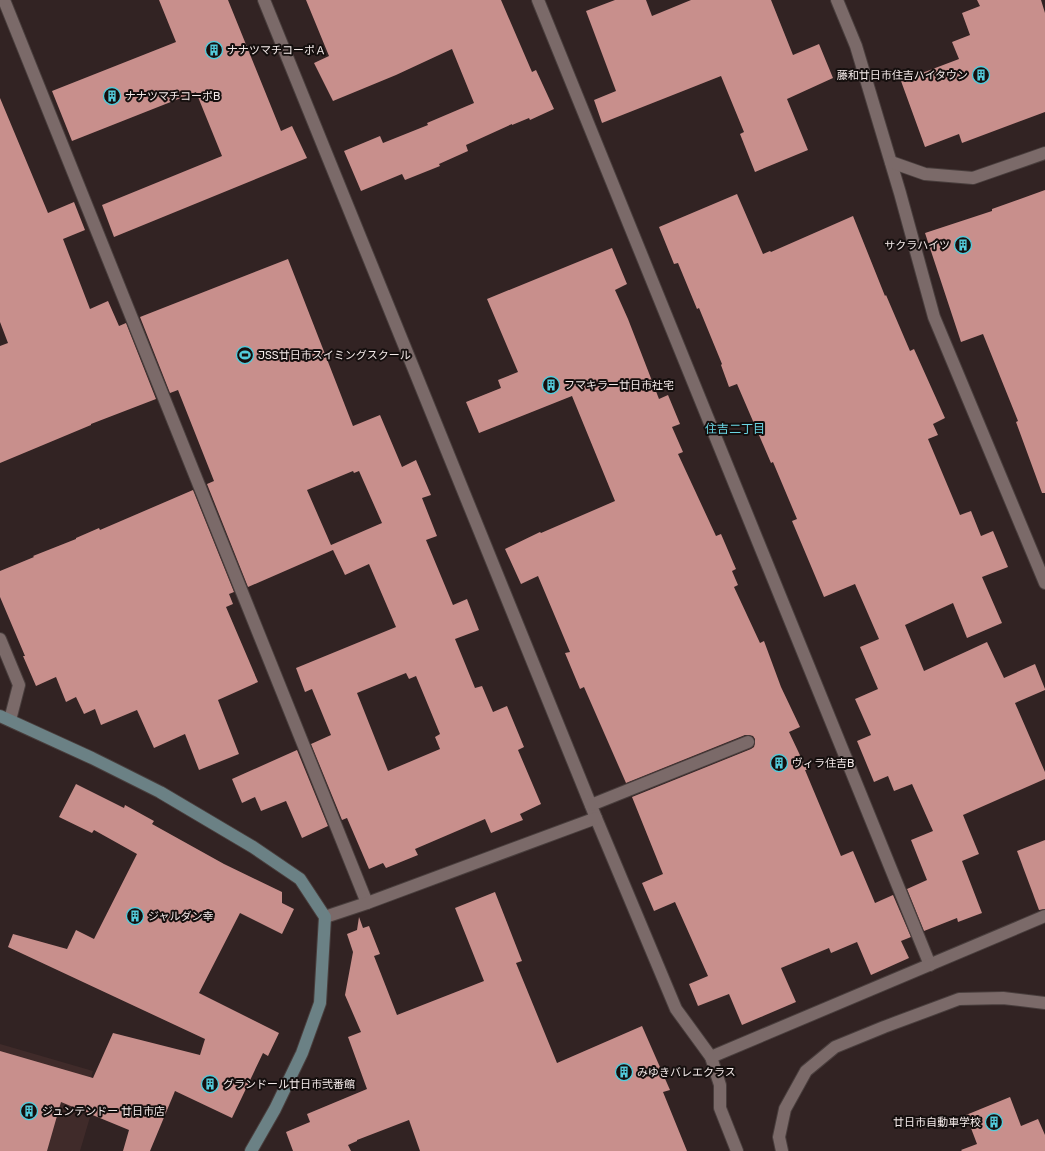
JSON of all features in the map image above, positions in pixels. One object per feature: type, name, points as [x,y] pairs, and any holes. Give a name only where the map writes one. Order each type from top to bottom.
[{"type":"street","points":[[4,0],[367,903]]},
{"type":"street","points":[[264,0],[596,818],[676,1008],[711,1056],[720,1085],[720,1108],[737,1151]]},
{"type":"street","points":[[538,0],[930,965]]},
{"type":"street","points":[[837,0],[856,46],[891,162],[934,317],[1045,583]]},
{"type":"street","points":[[891,162],[925,174],[973,178],[1045,153]]},
{"type":"street","points":[[0,639],[19,685],[5,718],[92,758],[160,792],[253,847],[300,879],[326,916],[320,1003],[302,1054],[275,1109],[251,1151]]},
{"type":"street","points":[[592,805],[748,742]]},
{"type":"street","points":[[326,916],[367,903],[596,818]]},
{"type":"street","points":[[711,1056],[1045,916]]},
{"type":"street","points":[[782,1151],[780,1137],[785,1109],[806,1071],[835,1048],[884,1027],[959,999],[1003,998],[1045,1003]]},
{"type":"shaded area","name":"ジュンテンドー 廿日市店","points":[[0,1044],[93,1071],[80,1113],[90,1117],[80,1151],[0,1151]]},
{"type":"building","points":[[159,0],[228,0],[281,131],[292,126],[307,158],[114,237],[102,205],[222,156],[196,92],[72,141],[52,91],[176,42]]},
{"type":"building","points":[[306,0],[501,0],[532,72],[536,70],[554,109],[530,120],[529,118],[512,124],[466,145],[468,151],[439,164],[440,166],[405,180],[402,174],[361,191],[344,151],[380,136],[383,143],[428,125],[427,123],[474,103],[452,49],[396,75],[333,101],[314,63],[329,56]]},
{"type":"building","points":[[615,0],[646,0],[652,16],[691,0],[771,0],[793,55],[819,44],[833,78],[787,99],[808,150],[755,172],[740,134],[744,132],[721,76],[602,123],[594,100],[616,91],[586,11]]},
{"type":"building","name":"藤和廿日市住吉ハイタウン","points":[[977,0],[1041,0],[1045,13],[1045,112],[962,143],[959,134],[925,147],[901,81],[959,59],[952,42],[970,35],[962,13],[980,6]]},
{"type":"building","points":[[0,98],[48,213],[74,202],[85,230],[63,239],[90,309],[108,301],[119,326],[126,323],[156,399],[91,424],[0,463],[0,346],[8,343],[0,322]]},
{"type":"building","points":[[1045,190],[1045,493],[1042,493],[1016,422],[1018,421],[983,334],[961,342],[925,233],[992,211],[992,209]]},
{"type":"building","points":[[737,194],[763,254],[770,251],[771,252],[853,216],[885,296],[886,295],[910,351],[914,349],[945,418],[933,424],[938,435],[928,439],[960,515],[971,511],[981,536],[993,531],[1008,567],[982,577],[1002,623],[967,638],[953,603],[905,625],[924,671],[987,642],[1004,678],[1035,664],[1045,689],[1015,703],[1045,772],[1045,779],[963,815],[979,854],[962,861],[982,913],[958,922],[957,918],[924,931],[907,889],[927,880],[911,840],[933,831],[912,784],[894,791],[888,776],[874,782],[857,741],[871,735],[855,699],[878,689],[860,647],[879,639],[855,584],[824,597],[792,521],[797,519],[773,462],[771,463],[737,384],[729,387],[721,365],[722,364],[699,308],[697,309],[678,263],[674,264],[659,227]]},
{"type":"building","points":[[612,248],[627,284],[615,290],[659,399],[668,395],[680,424],[672,427],[683,452],[678,454],[716,536],[721,534],[736,569],[732,571],[738,585],[734,587],[760,643],[764,641],[781,687],[800,727],[789,732],[807,770],[805,770],[841,856],[853,851],[875,903],[893,895],[911,937],[901,941],[909,958],[871,975],[857,942],[831,953],[829,948],[781,968],[796,1002],[742,1025],[729,994],[698,1006],[689,984],[708,976],[675,902],[654,911],[642,883],[663,874],[632,797],[751,749],[754,747],[755,739],[753,736],[745,735],[626,783],[584,687],[580,689],[565,653],[570,652],[538,576],[521,584],[505,549],[540,532],[541,533],[615,501],[572,396],[479,433],[466,402],[501,388],[498,380],[518,372],[487,299]]},
{"type":"building","points":[[288,259],[353,426],[380,415],[402,467],[416,460],[431,495],[422,498],[437,536],[426,540],[453,605],[467,599],[479,630],[455,639],[475,688],[482,686],[493,712],[507,706],[524,747],[518,750],[541,804],[520,814],[523,820],[491,833],[485,819],[415,849],[418,855],[386,868],[383,863],[369,869],[347,818],[342,820],[311,744],[331,735],[312,689],[305,692],[296,668],[396,627],[369,564],[345,575],[333,550],[248,587],[207,484],[214,481],[178,390],[170,393],[140,317]],"holes":[[[353,471],[354,473],[359,471],[382,523],[331,545],[307,490]],[[406,673],[409,679],[416,676],[440,734],[435,737],[440,749],[388,771],[357,693]]]},
{"type":"building","points":[[193,490],[234,592],[229,594],[233,604],[226,607],[258,682],[218,700],[239,754],[199,770],[185,734],[154,748],[137,710],[101,725],[95,709],[84,714],[76,697],[66,702],[56,677],[36,686],[0,597],[0,571],[99,528],[100,530]]},
{"type":"building","points":[[297,750],[328,826],[302,838],[286,801],[261,811],[255,797],[242,803],[232,779]]},
{"type":"building","points":[[76,784],[124,808],[125,805],[154,821],[152,824],[224,864],[282,892],[282,903],[294,909],[282,934],[240,913],[199,993],[279,1033],[268,1056],[263,1053],[232,1118],[175,1091],[150,1151],[123,1151],[129,1130],[61,1102],[47,1151],[0,1151],[0,1051],[93,1078],[113,1033],[200,1055],[205,1039],[8,947],[13,934],[67,949],[76,930],[94,939],[137,854],[94,830],[92,833],[59,817]]},
{"type":"building","points":[[1045,840],[1045,909],[1039,910],[1017,851]]},
{"type":"building","points":[[495,892],[522,961],[516,963],[557,1063],[642,1026],[670,1090],[663,1092],[687,1151],[420,1151],[409,1120],[357,1140],[348,1145],[351,1151],[293,1151],[286,1132],[310,1122],[307,1114],[367,1089],[348,1037],[361,1032],[345,995],[353,952],[347,934],[357,930],[359,917],[363,928],[369,926],[380,954],[374,956],[397,1015],[484,981],[455,908]]},
{"type":"building","name":"廿日市自動車学校","points":[[1010,1097],[1021,1126],[1038,1119],[1045,1135],[1045,1151],[962,1151],[961,1150],[977,1144],[966,1115]]},
{"type":"place","name":"ナナツマチコーポＡ","points":[[214,50]]},
{"type":"place","name":"藤和廿日市住吉ハイタウン","points":[[981,75]]},
{"type":"place","name":"ナナツマチコーポB","points":[[112,96]]},
{"type":"place","name":"サクラハイツ","points":[[963,245]]},
{"type":"place","name":"JSS廿日市スイミングスクール","points":[[245,355]]},
{"type":"place","name":"フマキラー廿日市社宅","points":[[551,385]]},
{"type":"place","name":"ヴィラ住吉B","points":[[779,763]]},
{"type":"place","name":"ジャルダン幸","points":[[135,916]]},
{"type":"place","name":"みゆきバレエクラス","points":[[624,1072]]},
{"type":"place","name":"グランドール廿日市弐番館","points":[[210,1084]]},
{"type":"place","name":"ジュンテンドー 廿日市店","points":[[29,1111]]},
{"type":"place","name":"廿日市自動車学校","points":[[994,1122]]},
{"type":"district","name":"住吉二丁目","points":[[735,429]]}]
